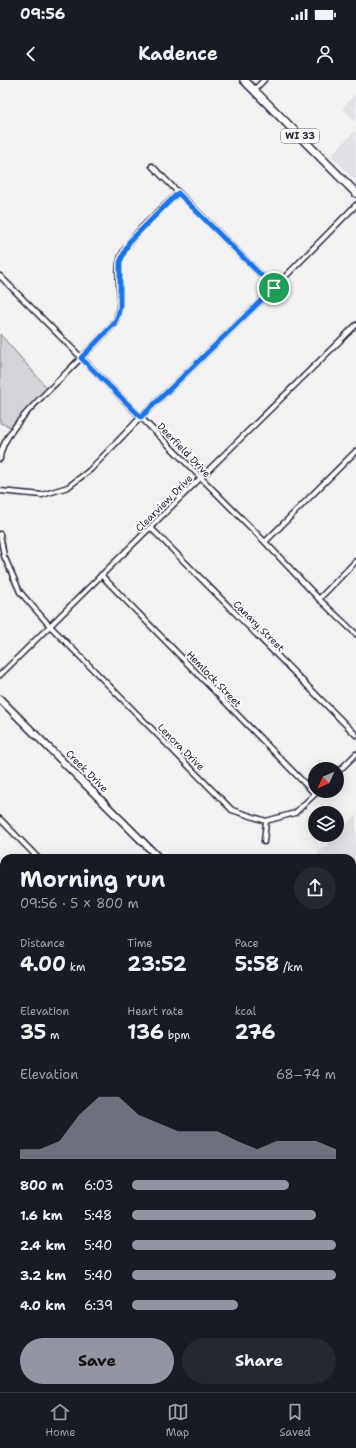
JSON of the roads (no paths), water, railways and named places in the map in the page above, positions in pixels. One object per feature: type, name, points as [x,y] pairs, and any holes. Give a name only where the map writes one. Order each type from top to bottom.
[{"type":"main road","name":"WI 33","points":[[244,80],[356,193]]},
{"type":"street","points":[[254,90],[264,80]]},
{"type":"street","points":[[152,166],[274,288]]},
{"type":"street","points":[[0,459],[5,443],[21,418],[114,324],[120,307],[120,262],[129,242],[178,193]]},
{"type":"street","points":[[0,491],[42,495],[68,487],[90,470],[141,417],[274,288],[356,205]]},
{"type":"street","name":"Deerfield Drive","points":[[0,276],[265,542],[319,599],[356,634]]},
{"type":"street","name":"Clearview Drive","points":[[0,675],[356,326]]},
{"type":"street","points":[[265,542],[356,451]]},
{"type":"street","name":"Canary Street","points":[[151,528],[356,735]]},
{"type":"street","name":"Lenora Drive","points":[[0,534],[4,556],[20,592],[50,626],[232,810],[266,821]]},
{"type":"street","points":[[319,599],[356,561]]},
{"type":"street","name":"Hemlock Street","points":[[101,575],[308,784]]},
{"type":"street","name":"Creek Drive","points":[[0,699],[155,854]]},
{"type":"street","points":[[344,766],[356,754]]},
{"type":"street","points":[[264,842],[266,821],[294,814],[310,798]]},
{"type":"street","points":[[0,819],[34,854]]}]
